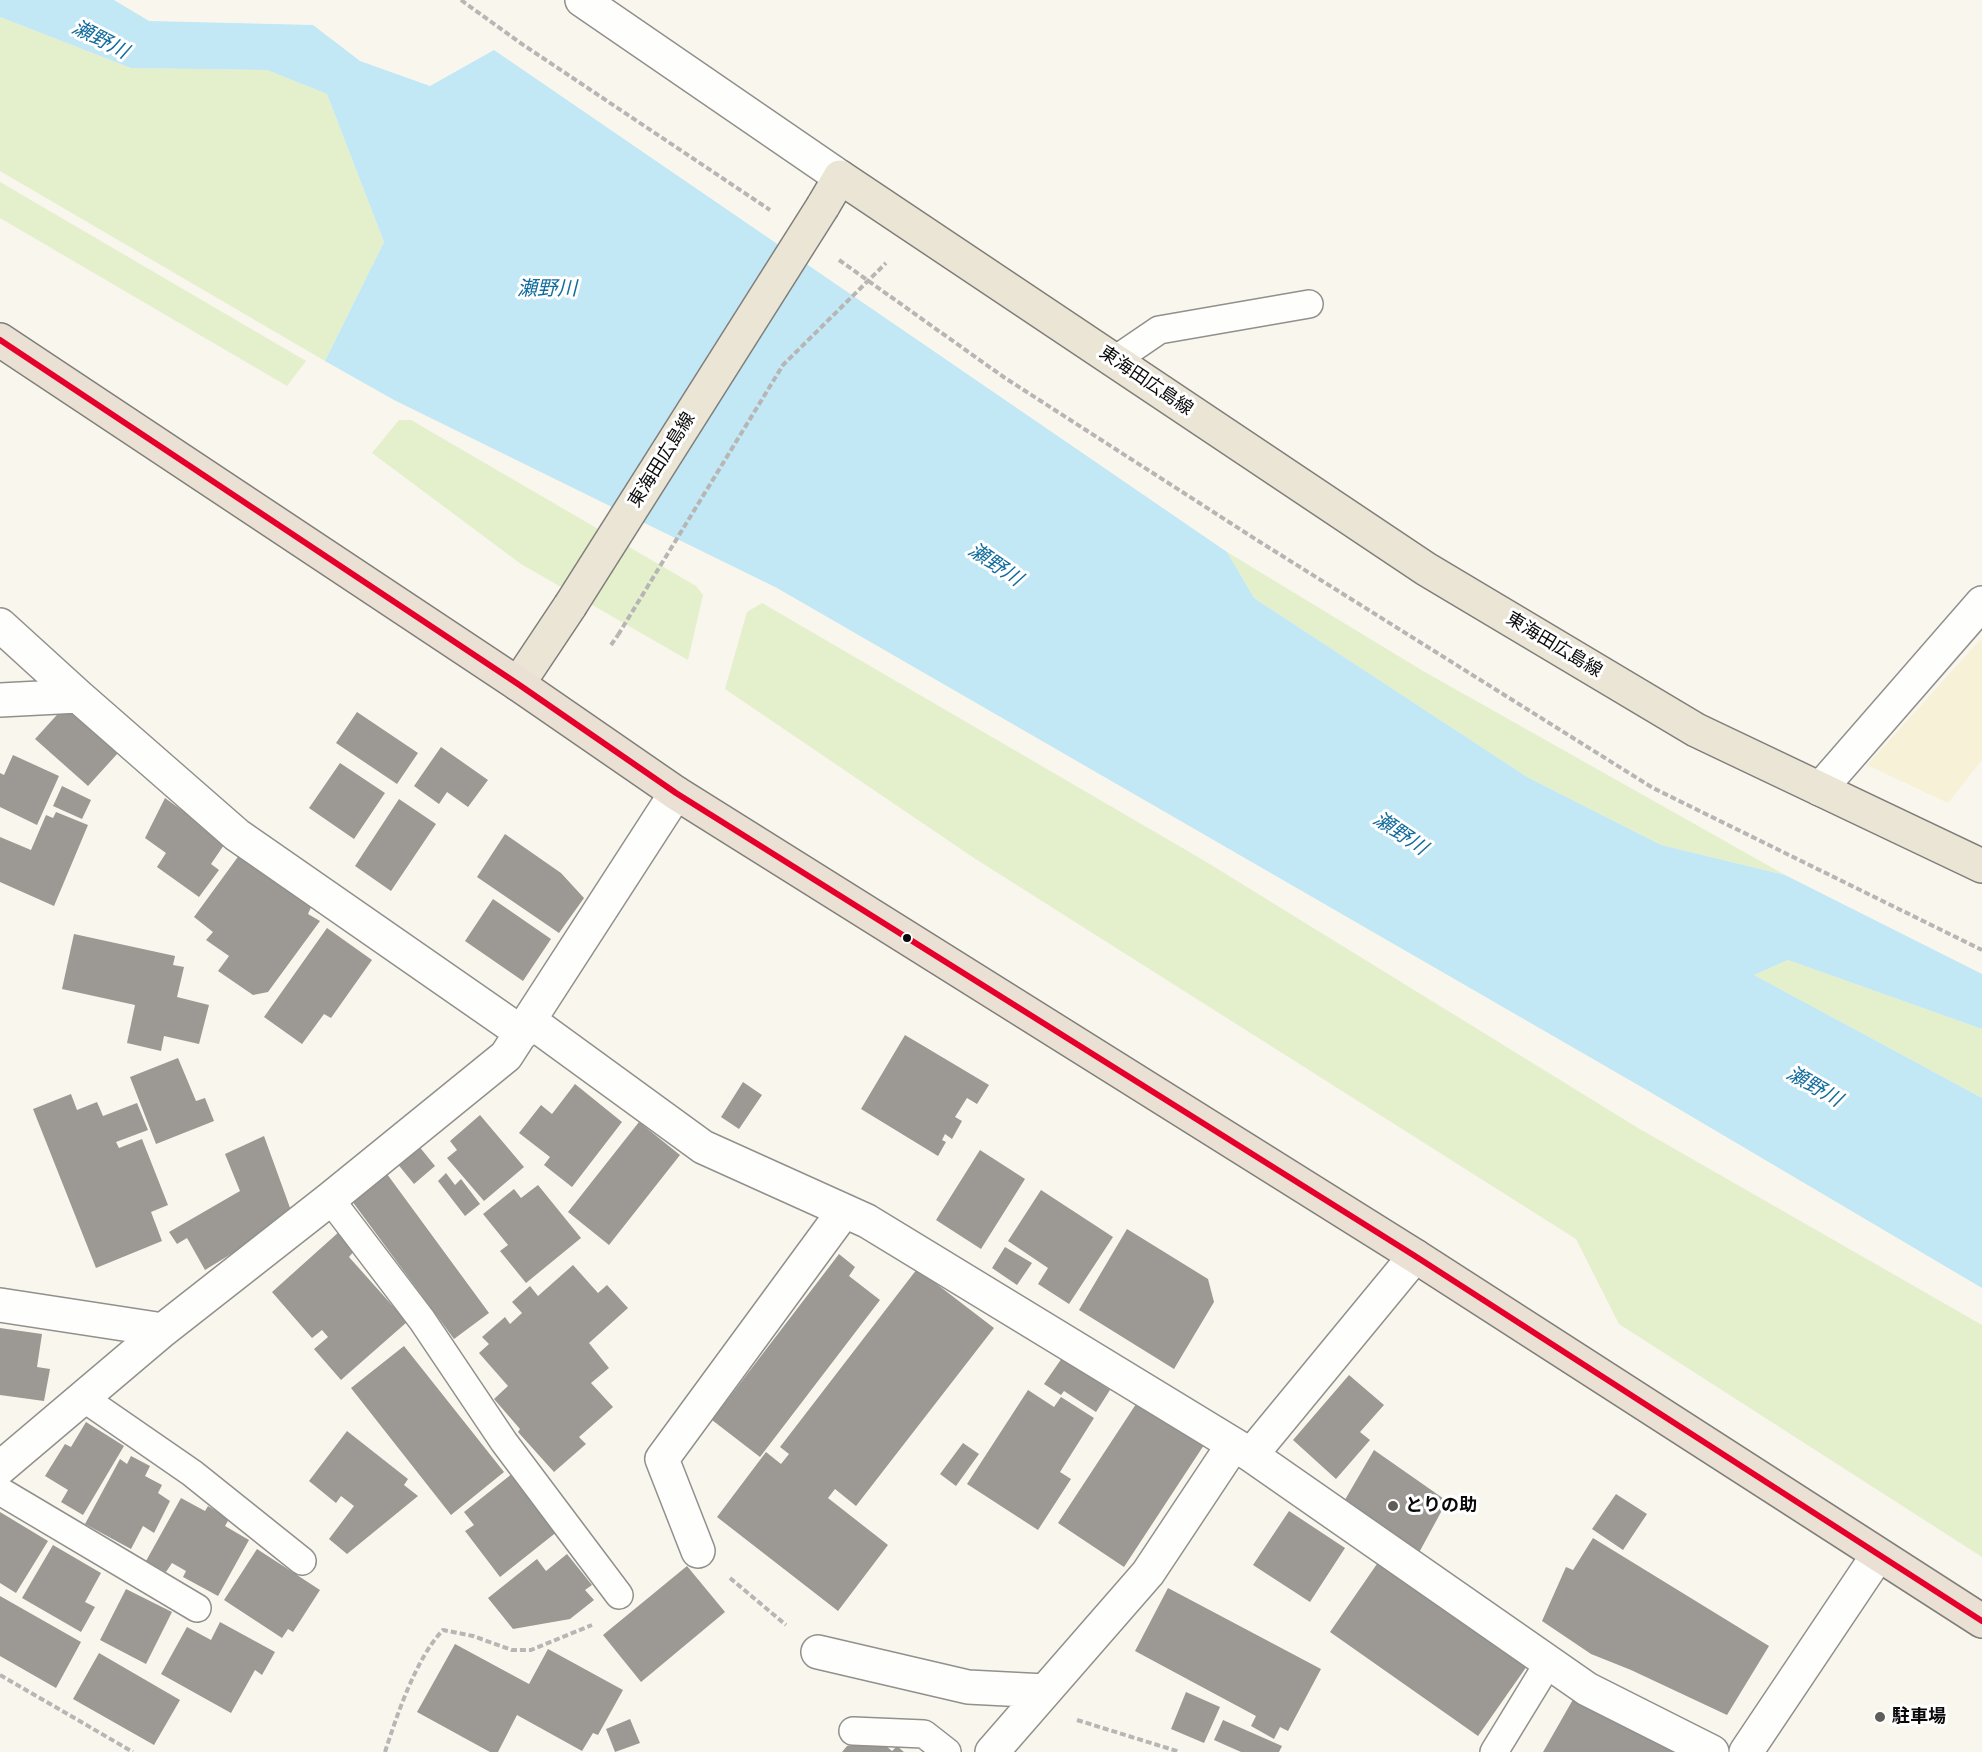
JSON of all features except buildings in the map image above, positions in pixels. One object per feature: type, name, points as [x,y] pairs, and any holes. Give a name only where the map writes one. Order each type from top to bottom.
[{"type":"highway","points":[[0,340],[518,684],[676,793],[1415,1256],[1982,1621]]},
{"type":"main road","name":"東海田広島線","points":[[518,684],[570,606],[840,177],[1426,569],[1696,730],[1982,866]]},
{"type":"street","points":[[582,0],[840,177]]},
{"type":"street","points":[[1820,789],[1982,603]]},
{"type":"street","points":[[0,625],[237,835],[703,1147],[867,1221],[1242,1450],[1587,1689],[1712,1752]]},
{"type":"street","points":[[0,700],[78,696]]},
{"type":"street","points":[[0,1468],[163,1330],[330,1199],[506,1056],[676,793]]},
{"type":"street","points":[[698,1551],[662,1459],[844,1211]]},
{"type":"street","points":[[992,1752],[1148,1573],[1242,1450],[1415,1256]]},
{"type":"street","points":[[0,1305],[163,1330]]},
{"type":"street","points":[[1746,1752],[1878,1555]]},
{"type":"street","points":[[818,1652],[968,1687],[1037,1700]]},
{"type":"lane","points":[[1115,360],[1159,330],[1309,304]]},
{"type":"lane","points":[[330,1199],[422,1320],[504,1442],[618,1595]]},
{"type":"lane","points":[[82,1397],[192,1473],[303,1561]]},
{"type":"lane","points":[[0,1491],[197,1608]]},
{"type":"lane","points":[[1494,1752],[1549,1662]]},
{"type":"lane","points":[[853,1731],[924,1734],[946,1752]]},
{"type":"path","points":[[461,0],[519,42],[779,217]]},
{"type":"path","points":[[837,259],[1005,378],[1260,543],[1653,788],[1982,950]]},
{"type":"path","points":[[612,645],[783,365],[886,263]]},
{"type":"path","points":[[698,1551],[818,1652]]},
{"type":"path","points":[[385,1752],[423,1659],[443,1630],[473,1636],[512,1650],[531,1650],[605,1619],[613,1611],[618,1595]]},
{"type":"path","points":[[0,1675],[133,1752]]},
{"type":"path","points":[[1037,1700],[1090,1724],[1180,1752]]},
{"type":"shaded area","points":[[1980,640],[1982,642],[1982,760],[1948,803],[1867,765]]},
{"type":"green space","points":[[0,17],[131,68],[267,70],[327,94],[384,242],[325,361],[0,171]]},
{"type":"green space","points":[[0,182],[306,361],[287,386],[0,218]]},
{"type":"green space","points":[[399,420],[411,420],[696,586],[703,595],[688,660],[521,564],[372,453]]},
{"type":"green space","points":[[1227,552],[1423,671],[1785,875],[1661,845],[1527,777],[1254,598]]},
{"type":"green space","points":[[762,603],[1203,860],[1638,1128],[1982,1325],[1982,1557],[1619,1324],[1576,1239],[974,858],[725,689],[747,612]]},
{"type":"green space","points":[[1788,960],[1982,1029],[1982,1098],[1754,975]]},
{"type":"water","name":"瀬野川","points":[[0,0],[114,0],[149,21],[313,25],[360,61],[430,86],[494,50],[1227,552],[1254,598],[1527,777],[1661,845],[1785,875],[1982,974],[1982,1029],[1788,960],[1754,975],[1982,1098],[1982,1288],[1645,1089],[777,588],[394,400],[325,361],[384,242],[327,94],[267,70],[131,68],[0,17]]},
{"type":"transit line","points":[[0,340],[518,684],[676,793],[1415,1256],[1982,1621]]},
{"type":"place","name":"とりの助","points":[[1393,1506]]},
{"type":"place","name":"駐車場","points":[[1880,1717]]}]
